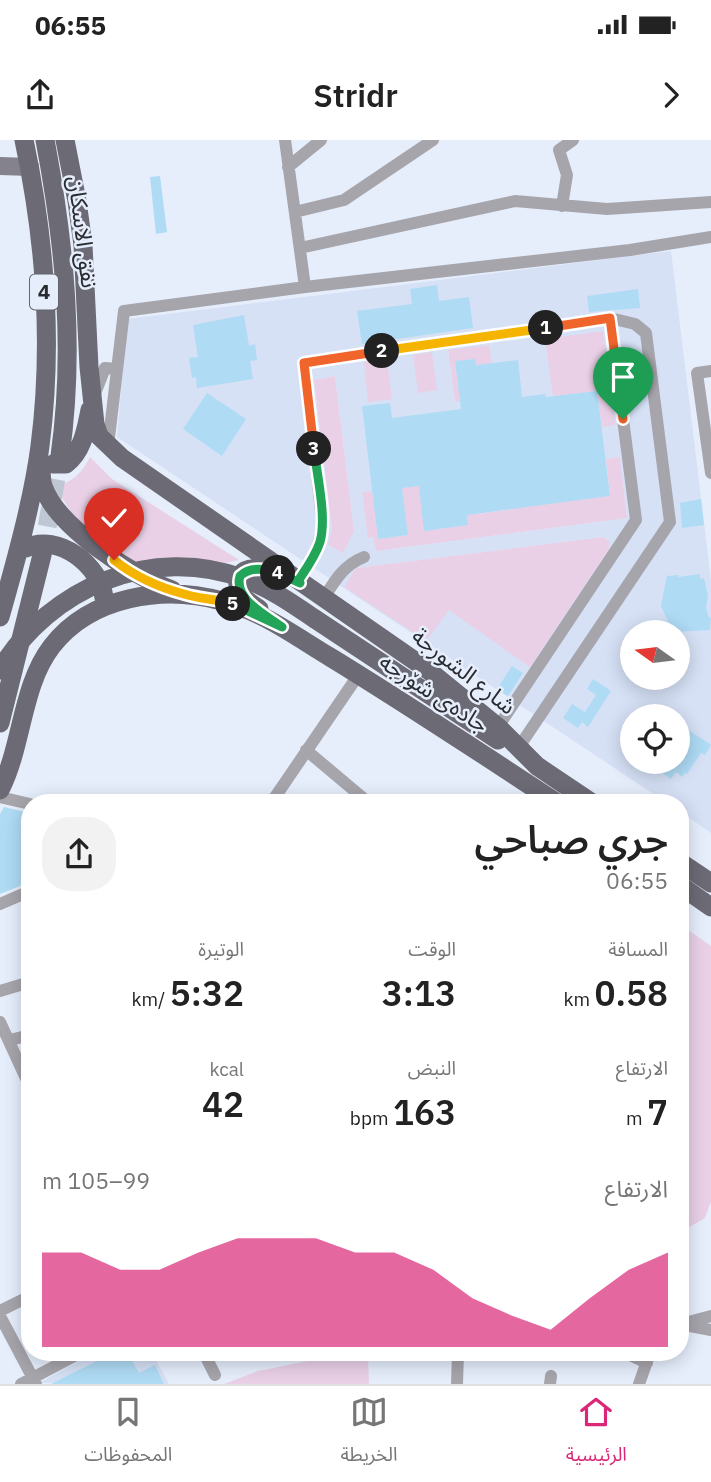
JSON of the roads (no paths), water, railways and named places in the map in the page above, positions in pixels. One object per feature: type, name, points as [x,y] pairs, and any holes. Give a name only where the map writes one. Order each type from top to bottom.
[{"type":"main road","name":"4","points":[[24,140],[30,167],[43,274],[45,358],[40,446]]},
{"type":"main road","name":"نفق الاسكان","points":[[45,140],[60,228],[66,297],[67,377],[60,456]]},
{"type":"main road","points":[[43,421],[46,457],[54,464],[66,464],[75,456],[81,445],[93,397],[104,368],[65,140]]},
{"type":"main road","points":[[93,397],[95,424],[104,441],[299,582]]},
{"type":"main road","points":[[40,446],[43,486],[51,499],[71,523],[125,568],[157,585],[186,595],[233,604],[282,627]]},
{"type":"main road","points":[[0,617],[8,558],[40,446]]},
{"type":"main road","points":[[8,558],[36,545],[55,547],[75,555],[87,563],[98,576],[103,587],[105,606]]},
{"type":"main road","points":[[0,723],[41,555]]},
{"type":"main road","points":[[0,670],[32,628],[62,602],[102,581],[149,569],[191,567],[245,579],[278,596],[537,766]]},
{"type":"main road","points":[[282,627],[243,596],[238,587],[240,576],[248,570],[264,569],[299,582]]},
{"type":"main road","name":"شارع الشورجة","points":[[299,582],[429,670],[498,727],[537,766],[579,794]]},
{"type":"main road","points":[[0,790],[13,760],[29,698],[44,658],[60,637],[105,606],[141,596],[186,595]]},
{"type":"main road","name":"جادەی شۆرجە","points":[[282,627],[543,794]]},
{"type":"main road","points":[[689,868],[711,883]]},
{"type":"main road","points":[[689,892],[711,907]]},
{"type":"street","points":[[285,140],[305,287]]},
{"type":"street","points":[[288,167],[321,140]]},
{"type":"street","points":[[295,212],[345,200],[433,140]]},
{"type":"street","points":[[562,206],[566,175],[559,150],[573,140]]},
{"type":"street","points":[[0,166],[30,167]]},
{"type":"street","points":[[300,248],[515,201],[607,209],[711,202]]},
{"type":"street","points":[[104,441],[104,368],[124,311],[305,287],[630,250],[711,237]]},
{"type":"street","points":[[498,727],[636,520],[610,318]]},
{"type":"street","points":[[299,582],[314,557],[323,528],[304,363],[610,318],[635,324],[646,333],[670,522],[519,747]]},
{"type":"street","points":[[711,371],[697,373],[711,473]]},
{"type":"street","points":[[324,598],[345,568],[364,557]]},
{"type":"street","points":[[277,794],[359,674]]},
{"type":"street","points":[[306,750],[358,794]]},
{"type":"street","points":[[0,797],[21,802]]},
{"type":"street","points":[[0,904],[21,895]]},
{"type":"street","points":[[0,991],[21,985]]},
{"type":"street","points":[[0,1022],[21,1066]]},
{"type":"street","points":[[10,1040],[21,1037]]},
{"type":"street","points":[[21,1301],[0,1314],[21,1355]]},
{"type":"street","points":[[689,1322],[711,1316]]},
{"type":"street","points":[[689,1326],[711,1330]]},
{"type":"street","points":[[24,1361],[34,1381]]},
{"type":"street","points":[[21,1384],[34,1381],[67,1361]]},
{"type":"street","points":[[208,1361],[215,1375]]},
{"type":"street","points":[[457,1384],[458,1361]]},
{"type":"street","points":[[639,1384],[647,1361]]},
{"type":"tunnel","points":[[42,555],[60,456]]}]
